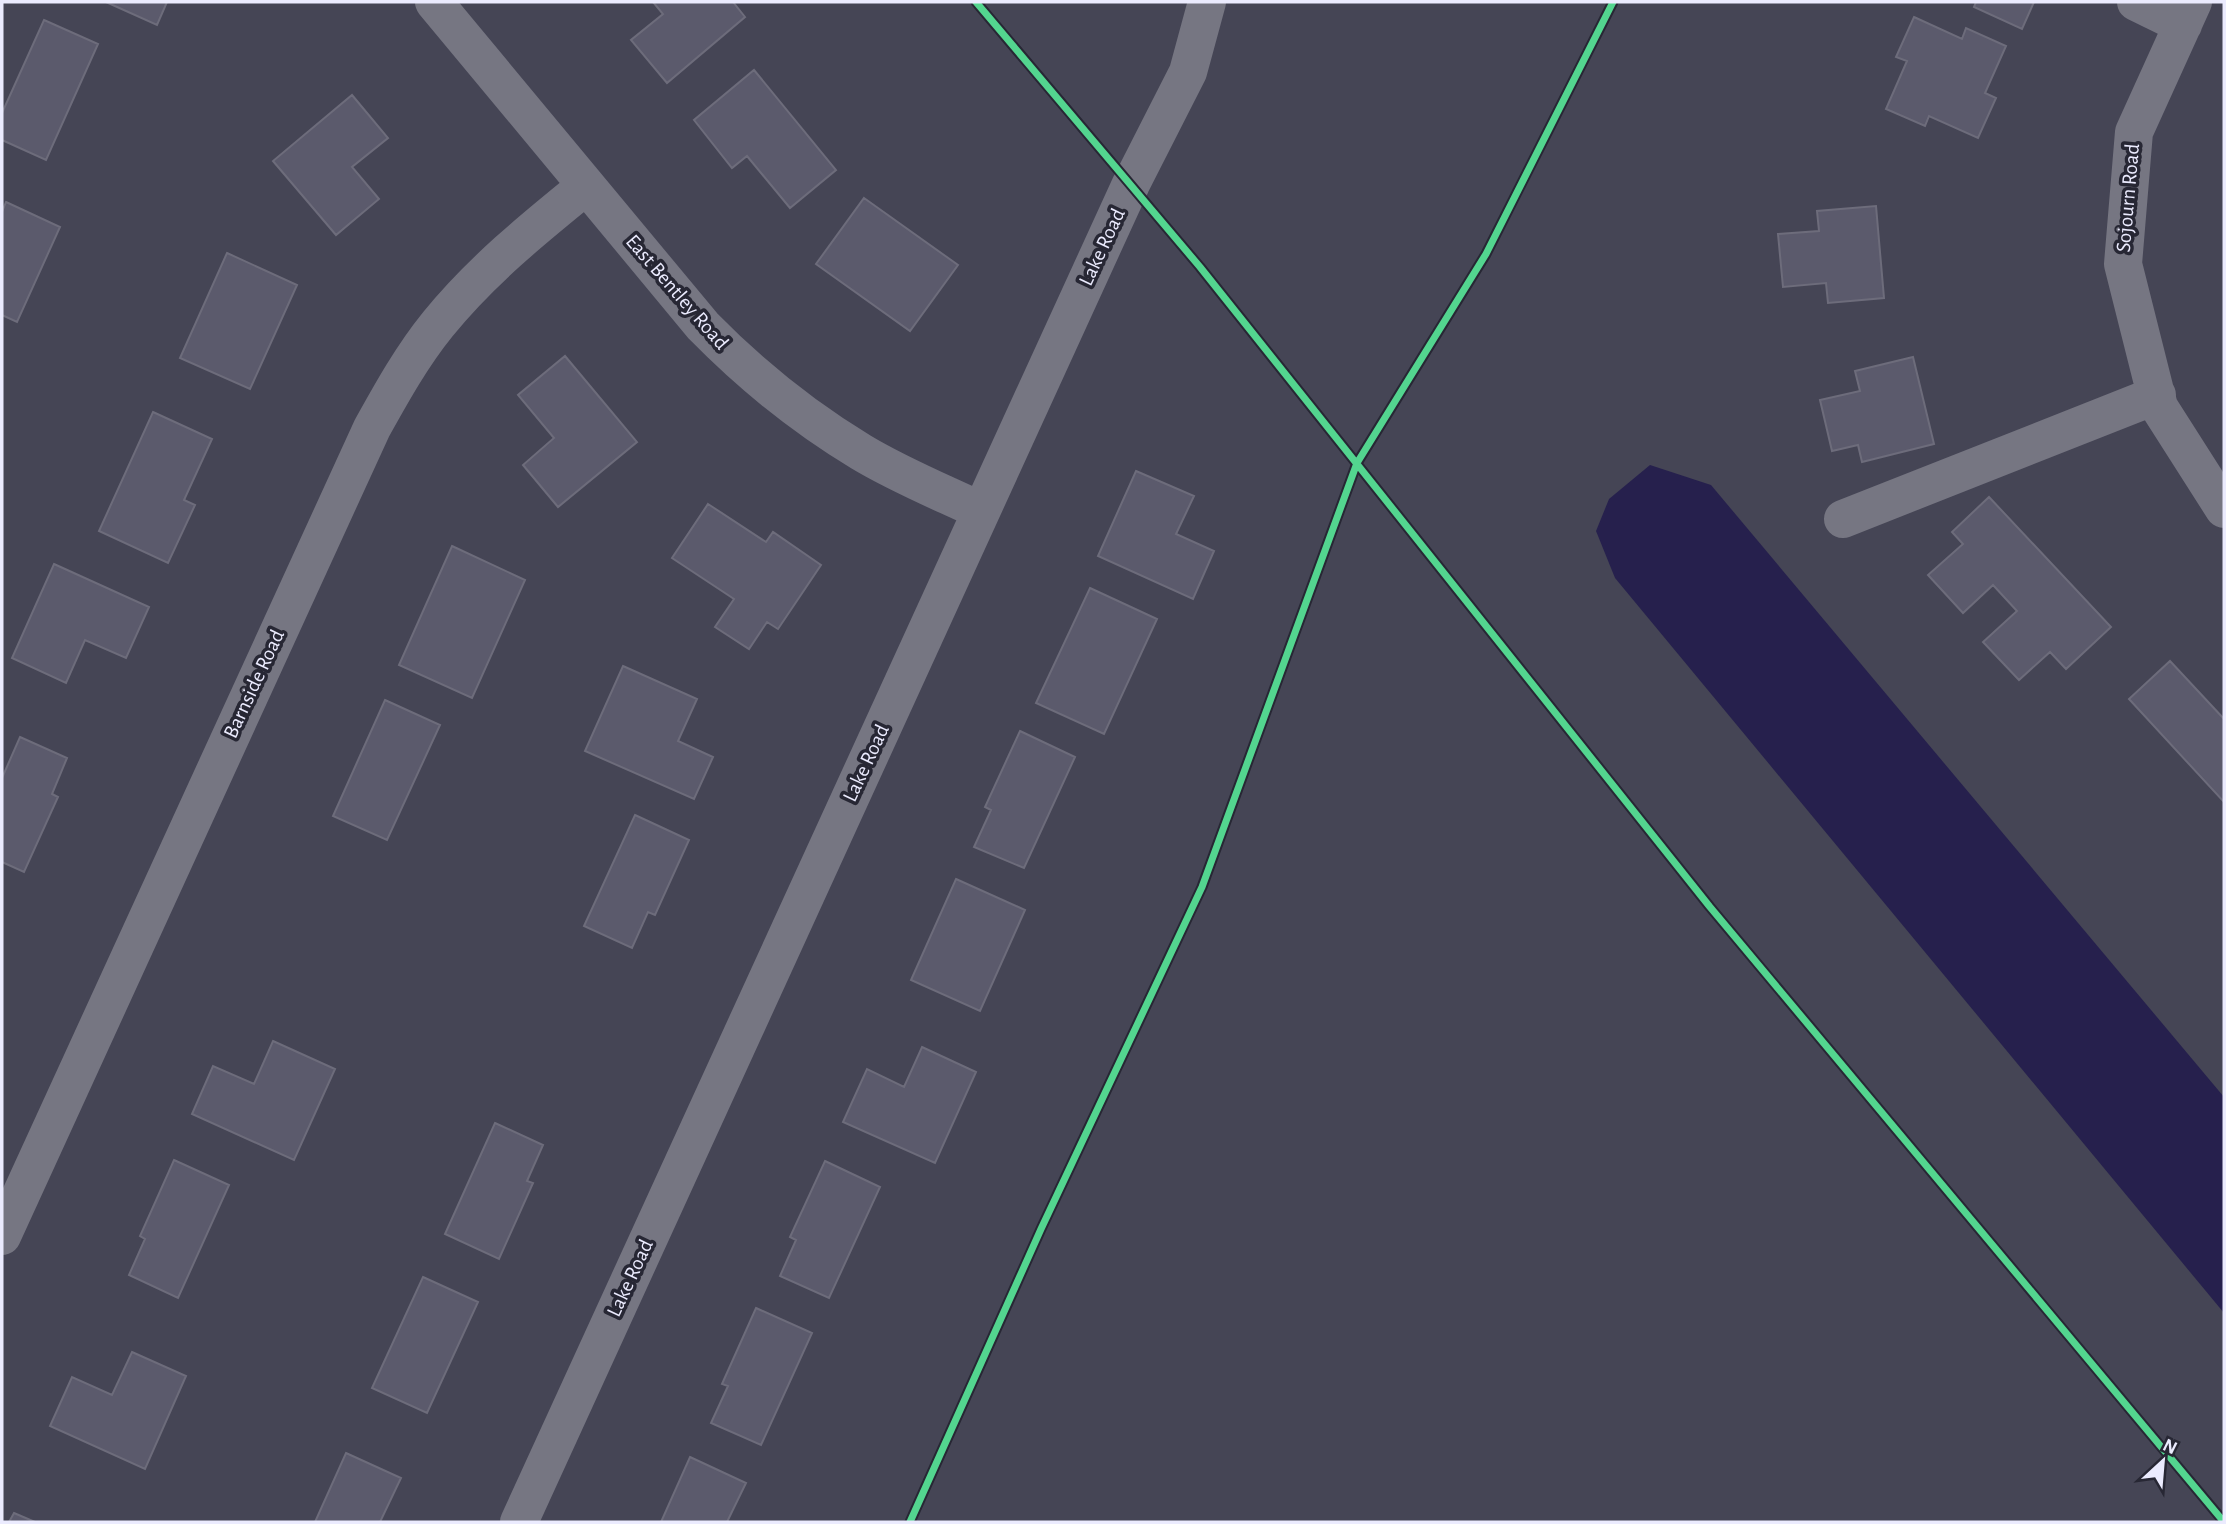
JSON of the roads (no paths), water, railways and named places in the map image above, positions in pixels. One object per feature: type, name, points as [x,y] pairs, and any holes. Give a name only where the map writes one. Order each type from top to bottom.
[{"type":"street","name":"East Bentley Road","points":[[434,2],[702,326],[751,372],[810,419],[862,453],[981,511]]},
{"type":"street","name":"Lake Road","points":[[519,1522],[1130,184],[1188,72],[1208,2]]},
{"type":"street","points":[[2136,2],[2188,13]]},
{"type":"street","name":"Sojourn Road","points":[[2188,13],[2134,132],[2123,264],[2159,407],[2224,509]]},
{"type":"street","name":"Barnside Road","points":[[2,1236],[372,428],[421,348],[461,296],[524,236],[586,187]]},
{"type":"street","points":[[1843,519],[2157,395]]}]
